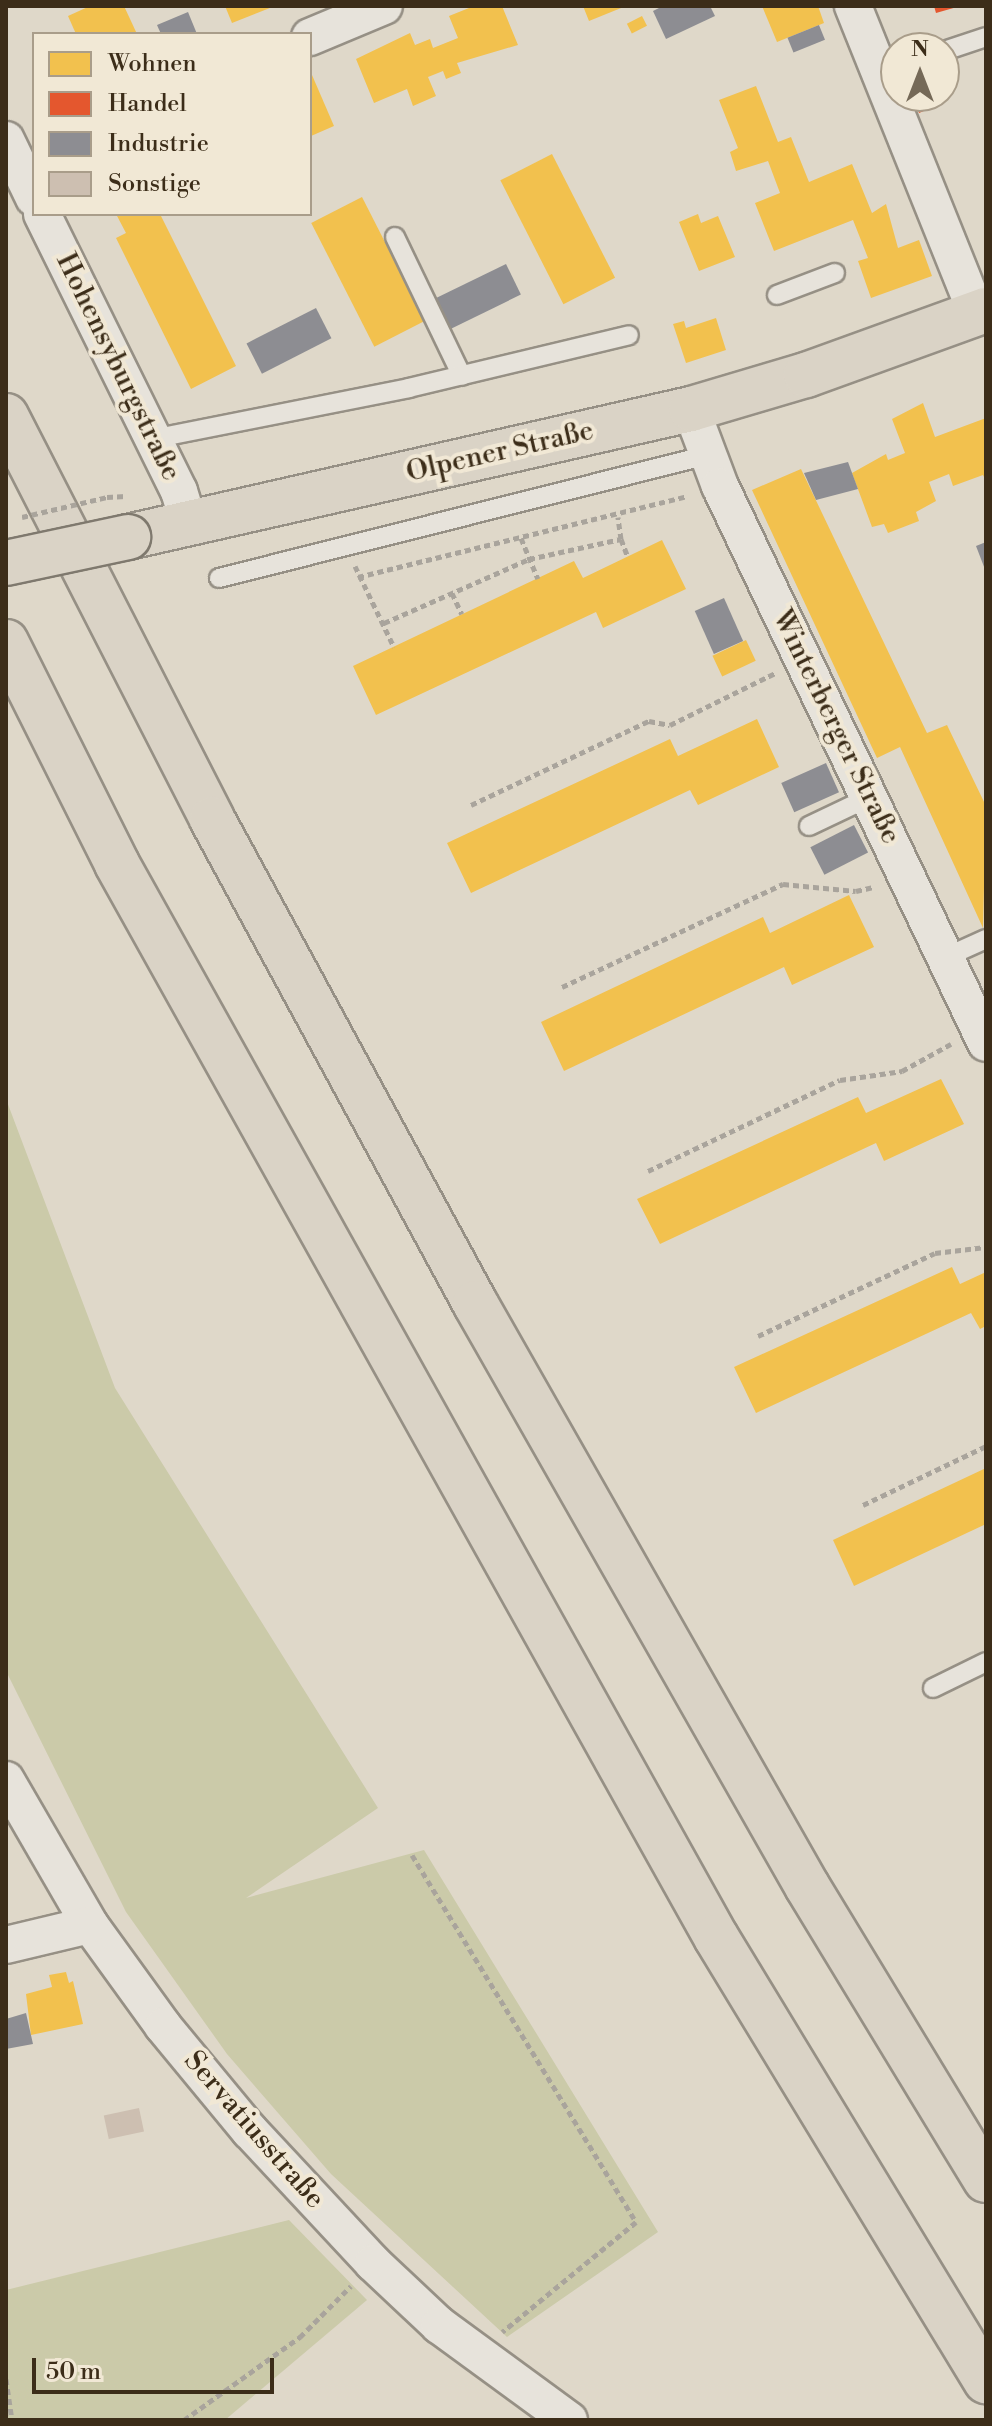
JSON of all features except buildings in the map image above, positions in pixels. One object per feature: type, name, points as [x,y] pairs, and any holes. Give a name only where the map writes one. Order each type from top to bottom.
[{"type":"main road","name":"Olpener Straße","points":[[6,563],[691,409],[806,375],[982,312]]},
{"type":"main road","points":[[6,416],[212,819],[475,1303],[807,1886],[986,2180]]},
{"type":"main road","points":[[6,642],[125,878],[716,1937],[986,2381]]},
{"type":"street","points":[[312,36],[384,6]]},
{"type":"street","points":[[853,6],[880,57]]},
{"type":"street","points":[[904,112],[982,312]]},
{"type":"street","points":[[18,149],[32,192]]},
{"type":"street","name":"Hohensyburgstraße","points":[[43,216],[152,439],[189,523]]},
{"type":"street","name":"Winterberger Straße","points":[[691,409],[714,470],[983,1036]]},
{"type":"street","name":"Servatiusstraße","points":[[6,1780],[90,1925],[163,2026],[250,2131],[373,2263],[476,2353],[569,2420]]},
{"type":"street","points":[[6,1945],[90,1925]]},
{"type":"lane","points":[[960,46],[986,37]]},
{"type":"lane","points":[[395,237],[462,376]]},
{"type":"lane","points":[[777,295],[835,273]]},
{"type":"lane","points":[[152,439],[462,376],[629,335]]},
{"type":"lane","points":[[219,578],[347,543],[714,470]]},
{"type":"lane","points":[[809,826],[870,797]]},
{"type":"lane","points":[[946,957],[986,939]]},
{"type":"lane","points":[[933,1688],[986,1662]]},
{"type":"path","points":[[358,577],[618,517],[714,470]]},
{"type":"path","points":[[6,521],[107,497]]},
{"type":"path","points":[[618,517],[621,539],[628,557]]},
{"type":"path","points":[[521,538],[538,579]]},
{"type":"path","points":[[384,623],[529,559],[621,539]]},
{"type":"path","points":[[347,543],[358,577],[394,647]]},
{"type":"path","points":[[452,593],[462,614]]},
{"type":"path","points":[[471,805],[649,721],[670,725],[804,659]]},
{"type":"path","points":[[562,987],[783,884],[856,891],[906,875]]},
{"type":"path","points":[[648,1171],[840,1080],[902,1071],[983,1036]]},
{"type":"path","points":[[758,1336],[935,1253],[986,1247]]},
{"type":"path","points":[[863,1505],[986,1446]]},
{"type":"path","points":[[412,1855],[636,2222],[476,2353]]},
{"type":"path","points":[[184,2420],[300,2337],[373,2263]]},
{"type":"path","points":[[6,2379],[12,2420]]},
{"type":"green space","points":[[6,1099],[115,1388],[378,1808],[246,1898],[424,1850],[658,2232],[507,2337],[331,2174],[227,2054],[126,1912],[6,1671]]},
{"type":"green space","points":[[289,2220],[367,2300],[225,2420],[6,2420],[6,2290]]}]
